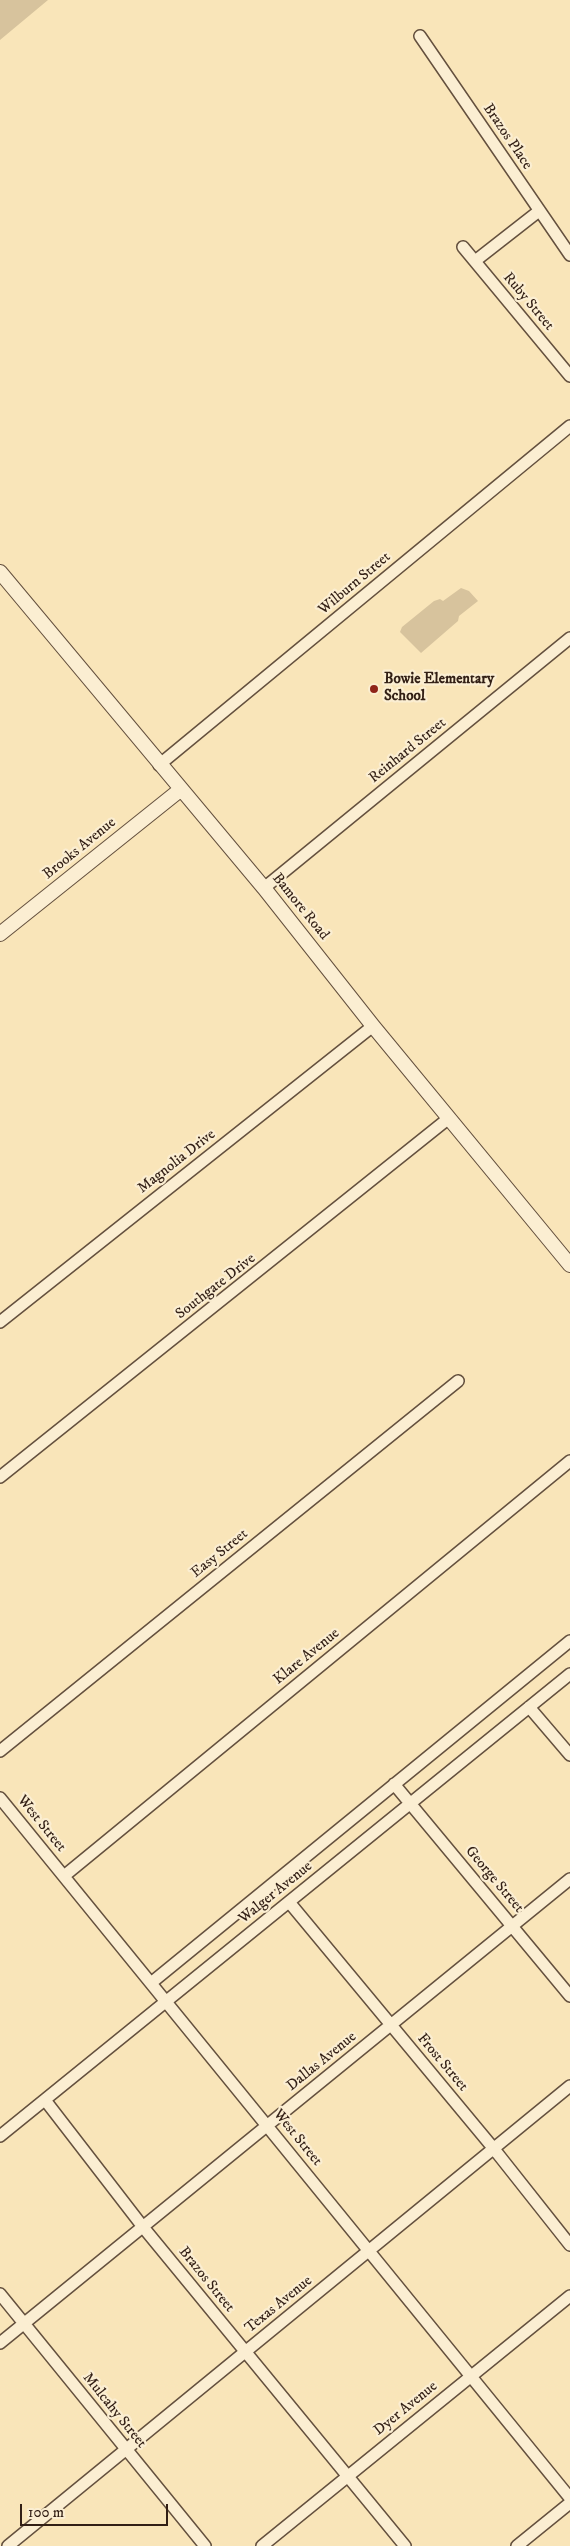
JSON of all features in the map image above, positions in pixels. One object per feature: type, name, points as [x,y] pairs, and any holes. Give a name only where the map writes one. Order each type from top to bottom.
[{"type":"street","name":"Brazos Place","points":[[420,36],[570,256]]},
{"type":"street","points":[[475,261],[539,211]]},
{"type":"street","name":"Ruby Street","points":[[463,247],[570,376]]},
{"type":"street","name":"Wilburn Street","points":[[159,765],[570,426]]},
{"type":"street","name":"Bamore Road","points":[[0,572],[159,765],[264,888],[373,1026],[570,1265]]},
{"type":"street","name":"Reinhard Street","points":[[264,888],[570,638]]},
{"type":"street","name":"Brooks Avenue","points":[[0,934],[180,790]]},
{"type":"street","name":"Magnolia Drive","points":[[0,1322],[373,1026]]},
{"type":"street","name":"Southgate Drive","points":[[0,1477],[449,1118]]},
{"type":"street","name":"Easy Street","points":[[0,1751],[458,1381]]},
{"type":"street","name":"Klare Avenue","points":[[64,1876],[570,1461]]},
{"type":"street","name":"Walger Avenue","points":[[151,1983],[570,1641]]},
{"type":"street","name":"Walger Avenue","points":[[0,2136],[570,1674]]},
{"type":"street","points":[[529,1706],[570,1756]]},
{"type":"street","name":"George Street","points":[[394,1784],[570,1996]]},
{"type":"street","name":"West Street","points":[[0,1798],[570,2498]]},
{"type":"street","name":"Dallas Avenue","points":[[0,2343],[570,1879]]},
{"type":"street","name":"Frost Street","points":[[289,1902],[494,2149],[570,2245]]},
{"type":"street","name":"Texas Avenue","points":[[8,2546],[570,2086]]},
{"type":"street","name":"Brazos Street","points":[[45,2100],[142,2227],[405,2546]]},
{"type":"street","name":"Mulcahy Street","points":[[0,2294],[205,2546]]},
{"type":"street","name":"Dyer Avenue","points":[[262,2546],[570,2296]]},
{"type":"street","points":[[517,2546],[570,2502]]},
{"type":"shaded area","points":[[0,0],[48,0],[0,40]]},
{"type":"shaded area","points":[[461,588],[469,591],[478,601],[459,616],[458,621],[421,653],[400,632],[402,627],[434,601],[440,599],[443,601]]},
{"type":"place","name":"Bowie Elementary School","points":[[374,689]]}]
